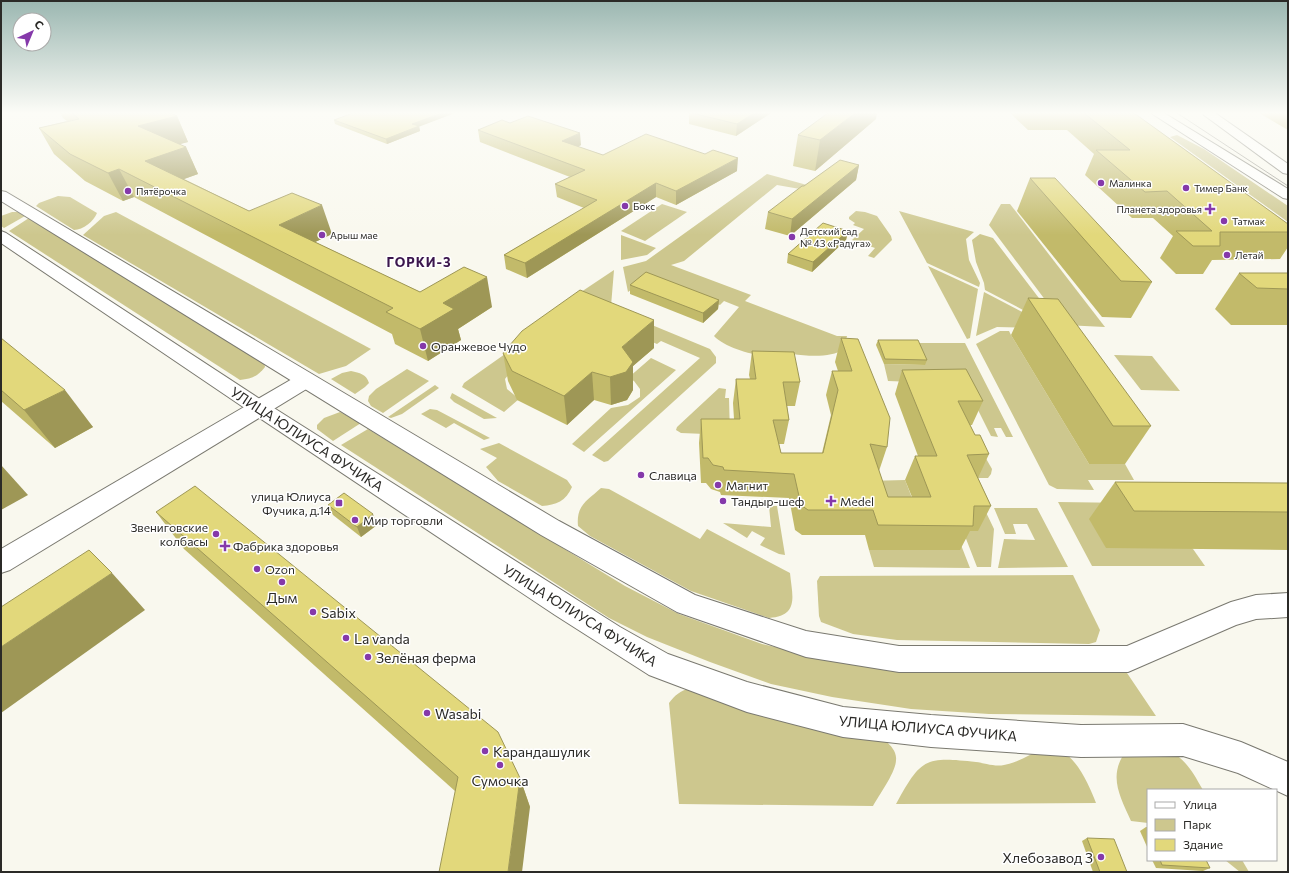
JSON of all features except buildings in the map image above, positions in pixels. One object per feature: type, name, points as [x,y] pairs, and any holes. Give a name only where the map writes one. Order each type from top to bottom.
[{"type":"main road","points":[[1222,154],[1288,195]]},
{"type":"main road","points":[[1265,154],[1288,170]]},
{"type":"main road","points":[[1,195],[550,528],[687,604],[806,644],[899,659],[1128,659],[1231,614],[1256,607],[1288,605]]},
{"type":"main road","points":[[1,213],[20,207]]},
{"type":"main road","name":"УЛИЦА ЮЛИУСА ФУЧИКА","points":[[1,236],[259,408],[610,636],[659,665],[747,697],[843,722],[924,730],[1080,741],[1183,740],[1241,758],[1288,779]]},
{"type":"main road","points":[[1,562],[306,380]]},
{"type":"green space","points":[[1193,154],[1211,154],[1288,206],[1288,222]]},
{"type":"green space","points":[[767,174],[807,185],[800,189],[777,185],[684,261],[671,265],[751,295],[745,301],[837,336],[847,336],[844,349],[837,353],[809,356],[772,351],[766,356],[746,352],[724,344],[714,336],[739,307],[724,301],[720,305],[648,278],[628,292],[623,267],[646,261]]},
{"type":"green space","points":[[58,196],[70,197],[97,213],[88,224],[74,230],[36,206],[39,203]]},
{"type":"green space","points":[[662,204],[687,212],[645,241],[621,231]]},
{"type":"green space","points":[[1001,204],[1010,204],[1105,327],[1064,325],[989,225]]},
{"type":"green space","points":[[856,211],[877,216],[891,236],[892,240],[874,258],[868,256],[875,248],[852,240],[864,229],[853,225],[855,223],[849,219],[849,217]]},
{"type":"green space","points":[[899,211],[974,232],[966,239],[969,260],[980,283],[979,287],[927,263]]},
{"type":"green space","points":[[12,212],[18,212],[25,216],[4,228],[1,226],[1,216]]},
{"type":"green space","points":[[116,212],[371,349],[346,366],[319,374],[83,235],[104,216]]},
{"type":"green space","points":[[29,218],[264,362],[265,367],[260,373],[248,379],[240,380],[9,231]]},
{"type":"green space","points":[[980,234],[993,238],[1061,327],[1023,310],[985,290],[976,262],[972,240]]},
{"type":"green space","points":[[621,235],[656,248],[647,255],[621,260]]},
{"type":"green space","points":[[928,266],[978,289],[970,338],[967,339]]},
{"type":"green space","points":[[614,270],[611,306],[618,311],[710,349],[716,357],[716,363],[608,461],[604,462],[592,455],[700,358],[661,341],[657,344],[585,313],[518,363],[505,379],[507,389],[519,399],[504,412],[462,387],[464,383],[563,313],[566,302]]},
{"type":"green space","points":[[984,292],[1053,328],[997,327],[976,336]]},
{"type":"green space","points":[[1000,331],[1009,331],[1089,464],[1125,464],[1134,480],[1088,480],[1094,490],[1057,489],[1049,485],[976,344]]},
{"type":"green space","points":[[917,343],[965,343],[1013,437],[1006,437],[1001,428],[994,428],[998,437],[991,436],[965,384],[888,381],[884,364],[925,365]]},
{"type":"green space","points":[[1114,355],[1152,356],[1180,391],[1141,390]]},
{"type":"green space","points":[[651,358],[676,370],[584,452],[572,444],[611,408],[628,405],[640,397],[640,389],[634,381],[628,378]]},
{"type":"green space","points":[[407,369],[429,381],[383,413],[371,406],[368,401],[369,396],[376,389]]},
{"type":"green space","points":[[351,371],[360,373],[368,380],[369,383],[355,394],[331,379],[342,373]]},
{"type":"green space","points":[[435,385],[439,388],[402,414],[391,418],[388,417]]},
{"type":"green space","points":[[719,388],[726,389],[725,398],[729,398],[730,435],[681,433],[676,430],[677,427]]},
{"type":"green space","points":[[452,393],[497,418],[484,419],[454,402],[450,398]]},
{"type":"green space","points":[[430,409],[437,410],[490,438],[484,440],[454,423],[446,428],[421,414]]},
{"type":"green space","points":[[340,412],[361,423],[333,441],[317,429],[317,425],[324,418]]},
{"type":"green space","points":[[368,429],[625,586],[679,614],[762,644],[851,664],[938,672],[1127,673],[1156,716],[989,714],[911,709],[832,697],[771,684],[710,662],[647,637],[609,618],[341,445]]},
{"type":"green space","points":[[499,443],[567,480],[572,487],[570,492],[564,499],[552,505],[542,506],[498,481],[486,467],[497,458],[480,449]]},
{"type":"green space","points":[[984,455],[992,469],[991,474],[988,478],[977,478]]},
{"type":"green space","points":[[905,480],[921,521],[866,481]]},
{"type":"green space","points":[[601,488],[609,489],[700,539],[707,529],[790,573],[792,603],[790,609],[786,613],[779,616],[769,618],[691,591],[590,536],[578,526],[579,513],[587,500]]},
{"type":"green space","points":[[1058,502],[1131,503],[1193,549],[1205,566],[1092,566]]},
{"type":"green space","points":[[769,506],[777,506],[785,555],[779,554],[760,545],[765,538],[752,531],[747,538],[723,523],[771,527]]},
{"type":"green space","points":[[983,506],[994,529],[991,567],[977,567],[963,531],[978,530]]},
{"type":"green space","points":[[994,508],[1037,508],[1068,567],[998,568],[1004,539],[1035,540],[1027,524],[1013,524],[1016,534],[1005,534]]},
{"type":"green space","points":[[961,545],[970,568],[874,567],[869,550],[957,550]]},
{"type":"green space","points":[[1073,575],[1100,630],[1096,642],[1089,644],[897,640],[853,634],[821,622],[819,616],[817,581],[820,576]]},
{"type":"green space","points":[[690,688],[886,741],[896,754],[893,771],[873,806],[679,804],[669,703],[683,690]]},
{"type":"green space","points":[[1043,748],[1059,750],[1072,759],[1082,773],[1096,803],[896,804],[912,778],[919,769],[926,764],[934,761],[959,760],[993,765],[1009,764]]},
{"type":"green space","points":[[1168,749],[1180,758],[1188,767],[1202,789],[1147,789],[1147,823],[1131,821],[1117,786],[1118,768],[1121,759],[1127,750]]},
{"type":"green space","points":[[1226,861],[1243,861],[1249,872],[1240,872]]},
{"type":"tram line","points":[[1239,154],[1288,186]]},
{"type":"place","name":"Малинка","points":[[1101,183]]},
{"type":"place","name":"Тимер Банк","points":[[1186,188]]},
{"type":"place","name":"Пятёрочка","points":[[128,191]]},
{"type":"place","name":"Бокс","points":[[625,206]]},
{"type":"place","name":"Планета здоровья","points":[[1210,209]]},
{"type":"place","name":"Татмак","points":[[1224,221]]},
{"type":"place","name":"Арыш мае","points":[[322,235]]},
{"type":"place","name":"Детский сад № 43 «Радуга»","points":[[792,237]]},
{"type":"place","name":"Летай","points":[[1227,255]]},
{"type":"place","name":"Оранжевое Чудо","points":[[423,346]]},
{"type":"place","name":"Славица","points":[[641,475]]},
{"type":"place","name":"Магнит","points":[[718,485]]},
{"type":"place","name":"Тандыр-шеф","points":[[723,501]]},
{"type":"place","name":"Medel","points":[[831,501]]},
{"type":"place","name":"улица Юлиуса Фучика, д.14","points":[[339,503]]},
{"type":"place","name":"Мир торговли","points":[[355,520]]},
{"type":"place","name":"Звениговские колбасы","points":[[216,534]]},
{"type":"place","name":"Фабрика здоровья","points":[[225,546]]},
{"type":"place","name":"Ozon","points":[[257,569]]},
{"type":"place","name":"Дым","points":[[282,582]]},
{"type":"place","name":"Sabix","points":[[313,612]]},
{"type":"place","name":"La vanda","points":[[346,638]]},
{"type":"place","name":"Зелёная ферма","points":[[368,657]]},
{"type":"place","name":"Wasabi","points":[[427,713]]},
{"type":"place","name":"Карандашулик","points":[[485,751]]},
{"type":"place","name":"Сумочка","points":[[500,765]]},
{"type":"place","name":"Хлебозавод 3","points":[[1101,857]]},
{"type":"district","name":"ГОРКИ-3","points":[[419,262]]}]
